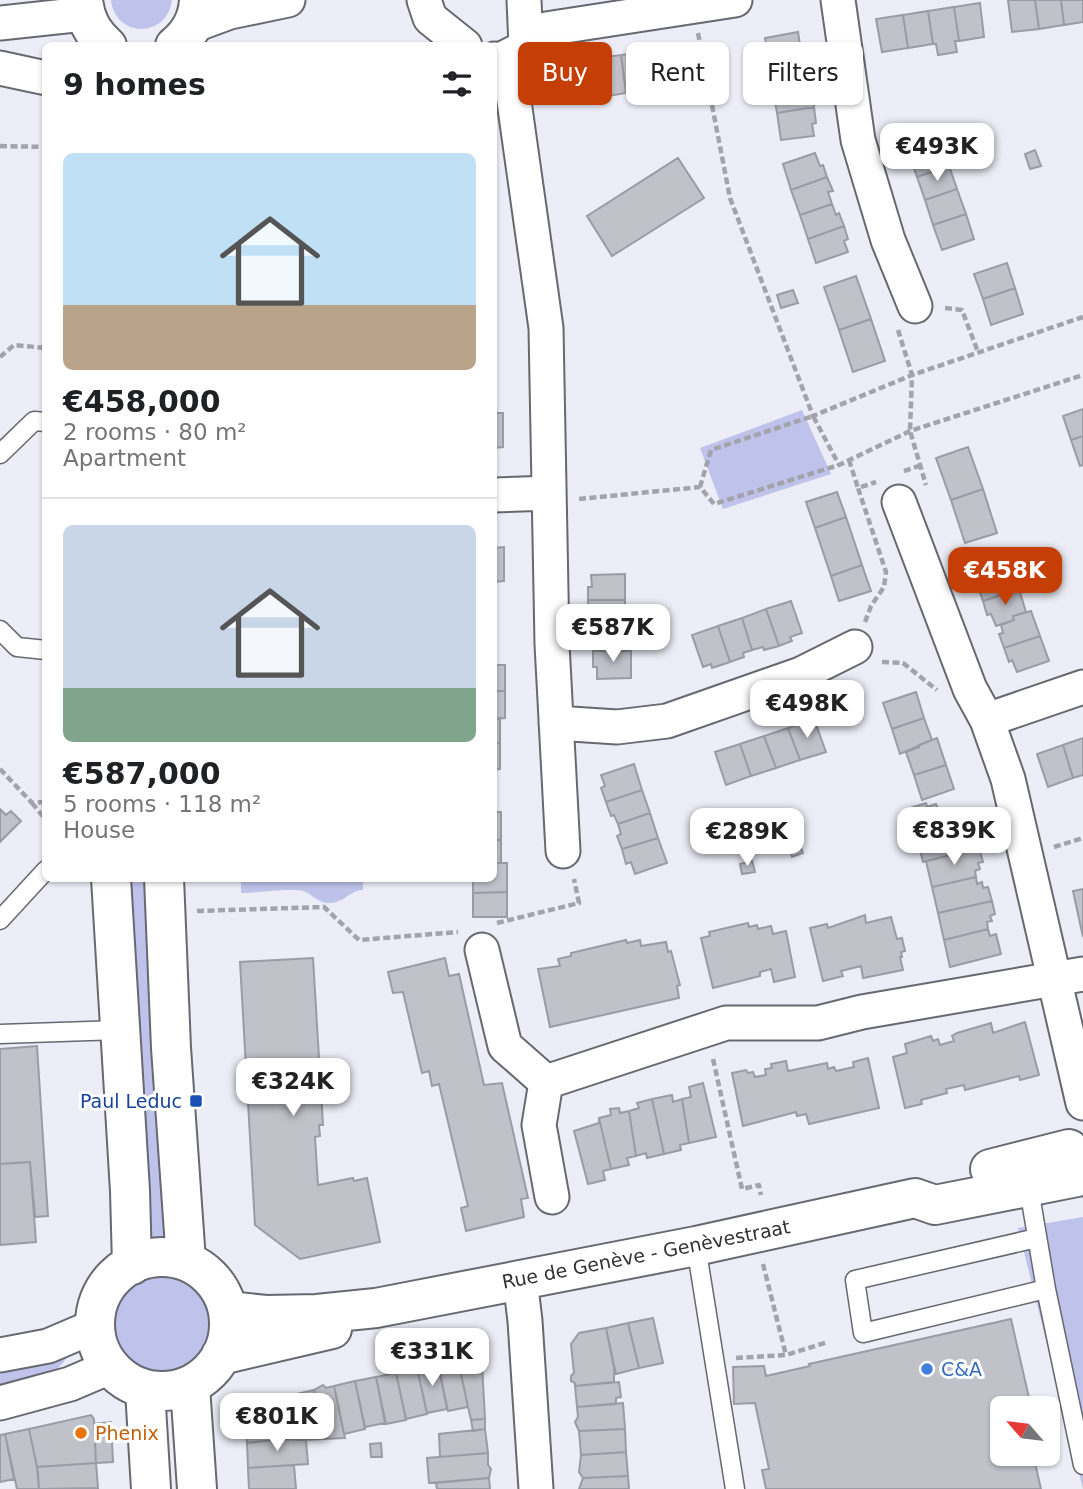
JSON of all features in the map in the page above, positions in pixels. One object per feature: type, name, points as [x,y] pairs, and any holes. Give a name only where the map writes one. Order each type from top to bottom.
[{"type":"street","points":[[189,24],[288,0]]},
{"type":"street","points":[[424,0],[430,18],[460,42]]},
{"type":"street","points":[[524,0],[526,42]]},
{"type":"street","points":[[532,42],[546,29],[735,0]]},
{"type":"street","points":[[838,0],[858,140],[888,240],[915,306]]},
{"type":"street","points":[[0,23],[84,7],[95,35],[103,42]]},
{"type":"street","points":[[497,60],[518,51]]},
{"type":"street","points":[[518,65],[511,80],[546,328],[552,644],[563,851]]},
{"type":"street","points":[[0,68],[42,77]]},
{"type":"street","points":[[497,495],[549,497]]},
{"type":"street","points":[[899,502],[970,689],[987,720],[1008,779],[1068,977],[1083,1103]]},
{"type":"street","points":[[556,723],[617,727],[667,721],[801,674],[855,647]]},
{"type":"street","points":[[987,720],[1083,687]]},
{"type":"street","points":[[111,882],[132,1265]]},
{"type":"street","points":[[164,896],[186,1261]]},
{"type":"street","points":[[479,935],[505,1046],[546,1082]]},
{"type":"street","points":[[546,1082],[726,1023],[818,1023],[862,1012],[1068,977]]},
{"type":"street","points":[[546,1082],[539,1125],[552,1197]]},
{"type":"street","name":"Rue de Genève - Genèvestraat","points":[[228,1311],[279,1314],[376,1308],[696,1246],[915,1198],[935,1205],[1026,1174],[1078,1160]]},
{"type":"street","points":[[158,1257],[186,1261],[205,1272],[215,1283],[228,1311],[229,1330],[221,1355],[209,1371],[190,1386],[169,1391],[145,1390],[125,1380],[110,1367],[98,1344],[96,1311],[104,1289],[117,1274],[132,1265],[158,1257]]},
{"type":"street","points":[[520,1279],[536,1489]]},
{"type":"street","name":"Rue de Genève - Genèvestraat","points":[[221,1355],[341,1327],[376,1308]]},
{"type":"street","points":[[0,1355],[48,1346],[95,1326]]},
{"type":"street","points":[[0,1403],[70,1384],[110,1367]]},
{"type":"street","points":[[190,1386],[197,1489]]},
{"type":"street","points":[[145,1390],[151,1489]]},
{"type":"lane","points":[[0,454],[34,421],[42,422]]},
{"type":"lane","points":[[0,631],[17,647],[42,650]]},
{"type":"lane","points":[[0,920],[42,874]]},
{"type":"lane","points":[[0,1034],[119,1030]]},
{"type":"lane","points":[[1026,1174],[1046,1289],[1083,1465]]},
{"type":"lane","points":[[1037,1238],[855,1280],[863,1333],[1046,1289]]},
{"type":"lane","points":[[696,1246],[735,1489]]},
{"type":"path","points":[[692,6],[730,198],[813,416],[839,465]]},
{"type":"path","points":[[0,146],[42,147]]},
{"type":"path","points":[[899,502],[928,492],[911,431],[912,375],[897,326],[915,306],[962,310],[978,352]]},
{"type":"path","points":[[700,487],[711,450],[813,416],[912,375],[1083,317]]},
{"type":"path","points":[[0,357],[14,345],[42,348]]},
{"type":"path","points":[[700,487],[714,504],[839,465],[911,431],[1083,375]]},
{"type":"path","points":[[849,460],[858,488]]},
{"type":"path","points":[[549,497],[700,487]]},
{"type":"path","points":[[886,572],[884,587],[871,606],[855,647],[879,662],[903,663],[942,695],[970,689]]},
{"type":"path","points":[[0,769],[42,815]]},
{"type":"path","points":[[33,803],[42,802]]},
{"type":"path","points":[[164,896],[324,907],[359,940],[479,935],[579,903],[563,851]]},
{"type":"path","points":[[706,1030],[742,1189],[759,1185],[761,1195]]},
{"type":"path","points":[[754,1233],[786,1355]]},
{"type":"path","points":[[733,1358],[786,1355],[828,1342]]},
{"type":"shaded area","points":[[111,0],[172,0],[168,13],[161,22],[141,29],[122,22],[115,13]]},
{"type":"shaded area","points":[[802,410],[831,474],[723,509],[700,448]]},
{"type":"shaded area","points":[[118,882],[151,882],[169,1237],[136,1241]]},
{"type":"shaded area","points":[[241,882],[363,882],[363,890],[333,903],[320,901],[297,890],[241,893]]},
{"type":"shaded area","points":[[1083,1217],[1083,1489],[1060,1396],[1018,1228]]},
{"type":"shaded area","points":[[163,1272],[183,1276],[200,1287],[211,1304],[215,1324],[211,1344],[200,1361],[183,1372],[163,1376],[143,1372],[126,1361],[115,1344],[111,1324],[115,1304],[126,1287],[143,1276]]},
{"type":"shaded area","points":[[74,1347],[51,1374],[0,1389],[0,1370]]},
{"type":"building","points":[[1008,0],[1035,0],[1039,29],[1012,32]]},
{"type":"building","points":[[1035,0],[1061,0],[1064,25],[1039,29]]},
{"type":"building","points":[[1061,0],[1083,0],[1083,22],[1064,25]]},
{"type":"building","points":[[980,3],[984,37],[959,41],[954,7]]},
{"type":"building","points":[[954,7],[959,41],[955,41],[957,52],[938,55],[936,44],[933,44],[928,11]]},
{"type":"building","points":[[928,11],[933,44],[908,48],[903,15]]},
{"type":"building","points":[[903,15],[908,48],[882,52],[876,19]]},
{"type":"building","points":[[798,32],[800,42],[766,42],[765,38]]},
{"type":"building","points":[[626,54],[626,93],[621,55]]},
{"type":"building","points":[[621,55],[626,93],[612,95],[612,56]]},
{"type":"building","points":[[776,105],[814,105],[814,107],[777,113]]},
{"type":"building","points":[[814,107],[814,136],[781,140],[777,113]]},
{"type":"building","points":[[941,140],[949,166],[917,177],[908,151]]},
{"type":"building","points":[[1035,150],[1041,166],[1030,169],[1025,154]]},
{"type":"building","points":[[815,153],[827,177],[791,190],[783,164]]},
{"type":"building","points":[[678,158],[704,198],[612,256],[587,216]]},
{"type":"building","points":[[949,166],[957,189],[925,200],[917,177]]},
{"type":"building","points":[[827,177],[833,191],[828,192],[832,204],[800,215],[791,190]]},
{"type":"building","points":[[957,189],[966,214],[933,225],[925,200]]},
{"type":"building","points":[[832,204],[844,226],[808,239],[800,215]]},
{"type":"building","points":[[966,214],[974,239],[942,250],[933,225]]},
{"type":"building","points":[[844,226],[848,239],[844,241],[848,252],[816,263],[808,239]]},
{"type":"building","points":[[1007,263],[1015,288],[983,299],[974,274]]},
{"type":"building","points":[[856,276],[871,319],[839,330],[824,287]]},
{"type":"building","points":[[1015,288],[1023,314],[991,325],[983,299]]},
{"type":"building","points":[[793,290],[798,303],[781,308],[777,295]]},
{"type":"building","points":[[871,319],[885,361],[853,372],[839,330]]},
{"type":"building","points":[[1083,409],[1083,436],[1071,440],[1063,416]]},
{"type":"building","points":[[497,413],[503,413],[503,447],[497,448]]},
{"type":"building","points":[[1083,436],[1083,465],[1080,466],[1071,440]]},
{"type":"building","points":[[968,447],[983,489],[951,500],[936,458]]},
{"type":"building","points":[[983,489],[997,533],[965,543],[951,500]]},
{"type":"building","points":[[837,492],[846,517],[815,528],[806,502]]},
{"type":"building","points":[[846,517],[862,565],[831,576],[815,528]]},
{"type":"building","points":[[504,547],[504,581],[497,582],[497,548]]},
{"type":"building","points":[[1010,564],[1019,589],[983,601],[978,587],[982,587],[978,575]]},
{"type":"building","points":[[862,565],[871,591],[839,601],[831,576]]},
{"type":"building","points":[[625,574],[625,600],[588,600],[588,587],[592,587],[591,575]]},
{"type":"building","points":[[1019,589],[1026,612],[1013,616],[1014,620],[996,626],[991,614],[987,615],[983,601]]},
{"type":"building","points":[[588,600],[625,600],[625,625],[592,628],[592,616],[588,616]]},
{"type":"building","points":[[791,601],[802,633],[790,637],[792,641],[779,646],[766,609]]},
{"type":"building","points":[[766,609],[779,646],[752,650],[742,618]]},
{"type":"building","points":[[1031,611],[1040,636],[1004,648],[999,634],[1003,633],[1001,625],[1014,620],[1013,616]]},
{"type":"building","points":[[742,618],[752,650],[743,653],[744,657],[730,662],[718,626]]},
{"type":"building","points":[[612,625],[631,625],[631,651],[593,651],[593,637],[597,637],[597,628],[612,628]]},
{"type":"building","points":[[718,626],[730,662],[712,668],[711,664],[703,667],[692,635]]},
{"type":"building","points":[[1040,636],[1049,661],[1017,672],[1012,660],[1009,662],[1004,648]]},
{"type":"building","points":[[593,651],[631,651],[631,678],[597,679],[597,667],[593,667]]},
{"type":"building","points":[[497,665],[505,665],[505,691],[497,691]]},
{"type":"building","points":[[497,691],[505,691],[505,718],[497,719]]},
{"type":"building","points":[[916,692],[924,718],[892,729],[883,703]]},
{"type":"building","points":[[497,718],[500,718],[500,743],[497,743]]},
{"type":"building","points":[[924,718],[932,740],[900,754],[892,729]]},
{"type":"building","points":[[814,719],[826,752],[800,760],[788,728]]},
{"type":"building","points":[[788,728],[800,760],[776,768],[764,736]]},
{"type":"building","points":[[764,736],[776,768],[751,776],[740,744]]},
{"type":"building","points":[[937,738],[946,765],[914,775],[906,752]]},
{"type":"building","points":[[1083,738],[1083,775],[1073,778],[1063,745]]},
{"type":"building","points":[[497,743],[500,743],[500,769],[497,770]]},
{"type":"building","points":[[740,744],[751,776],[726,785],[715,752]]},
{"type":"building","points":[[1063,745],[1073,778],[1048,787],[1037,754]]},
{"type":"building","points":[[634,764],[642,790],[606,802],[601,788],[605,786],[601,775]]},
{"type":"building","points":[[946,765],[954,789],[922,800],[914,775]]},
{"type":"building","points":[[642,790],[650,813],[618,824],[614,815],[611,816],[606,802]]},
{"type":"building","points":[[926,803],[927,807],[936,804],[939,811],[910,819],[907,809]]},
{"type":"building","points":[[0,809],[6,815],[11,811],[21,821],[0,842]]},
{"type":"building","points":[[497,812],[501,812],[501,840],[497,840]]},
{"type":"building","points":[[650,813],[658,838],[622,849],[617,836],[621,834],[618,824]]},
{"type":"building","points":[[965,822],[969,837],[976,835],[979,848],[923,862],[916,834]]},
{"type":"building","points":[[658,838],[667,863],[635,874],[631,862],[626,864],[622,849]]},
{"type":"building","points":[[497,840],[501,840],[501,863],[497,863]]},
{"type":"building","points":[[798,841],[803,853],[792,857],[788,844]]},
{"type":"building","points":[[979,848],[983,862],[978,863],[980,869],[975,871],[976,877],[932,887],[926,861]]},
{"type":"building","points":[[752,861],[755,872],[742,874],[740,864]]},
{"type":"building","points":[[497,863],[507,863],[507,892],[473,893],[473,882],[497,882]]},
{"type":"building","points":[[976,877],[977,884],[982,882],[983,888],[988,887],[992,901],[938,913],[932,887]]},
{"type":"building","points":[[1083,889],[1083,937],[1073,891]]},
{"type":"building","points":[[507,892],[507,917],[473,917],[473,893]]},
{"type":"building","points":[[992,901],[995,914],[990,916],[992,921],[987,922],[988,929],[944,940],[938,913]]},
{"type":"building","points":[[865,915],[866,923],[891,917],[897,939],[902,938],[905,951],[901,952],[900,957],[903,970],[863,978],[861,966],[841,971],[843,976],[823,981],[810,928],[827,924],[828,928]]},
{"type":"building","points":[[748,923],[749,927],[757,925],[758,929],[771,926],[773,934],[786,931],[795,977],[774,982],[771,969],[760,972],[760,976],[713,988],[701,938],[710,936],[709,932]]},
{"type":"building","points":[[988,929],[990,936],[996,934],[1001,954],[950,967],[944,940]]},
{"type":"building","points":[[626,940],[627,943],[640,940],[641,946],[666,942],[680,985],[677,986],[679,998],[550,1027],[538,969],[560,966],[558,959],[571,956],[571,953]]},
{"type":"building","points":[[313,958],[323,1125],[319,1125],[320,1136],[315,1137],[318,1185],[367,1178],[380,1242],[300,1259],[255,1225],[240,962]]},
{"type":"building","points":[[445,958],[449,976],[459,974],[484,1085],[502,1083],[528,1198],[521,1199],[524,1217],[466,1231],[461,1208],[468,1206],[439,1084],[432,1086],[429,1071],[422,1073],[403,992],[393,993],[388,972]]},
{"type":"building","points":[[1025,1022],[1039,1075],[1020,1080],[1019,1076],[965,1090],[964,1085],[946,1089],[947,1093],[921,1100],[922,1104],[905,1108],[893,1057],[907,1053],[905,1044],[931,1036],[933,1041],[938,1039],[940,1045],[954,1041],[952,1036],[957,1033],[991,1023],[993,1033]]},
{"type":"building","points":[[37,1046],[48,1216],[35,1217],[30,1162],[0,1164],[0,1049]]},
{"type":"building","points":[[868,1058],[879,1108],[809,1124],[806,1114],[797,1116],[796,1112],[743,1126],[732,1073],[746,1070],[748,1073],[753,1072],[755,1077],[766,1075],[765,1069],[772,1068],[771,1064],[786,1061],[788,1071],[827,1063],[828,1069],[834,1067],[836,1071],[854,1067],[853,1062]]},
{"type":"building","points":[[703,1083],[716,1137],[689,1143],[682,1099],[691,1097],[689,1087]]},
{"type":"building","points":[[672,1095],[673,1102],[682,1099],[689,1143],[680,1145],[681,1150],[664,1154],[652,1099]]},
{"type":"building","points":[[652,1099],[664,1154],[647,1158],[646,1153],[636,1156],[629,1111],[639,1108],[637,1103]]},
{"type":"building","points":[[619,1108],[620,1113],[629,1111],[636,1156],[627,1158],[629,1165],[611,1169],[599,1118],[611,1115],[610,1109]]},
{"type":"building","points":[[599,1118],[611,1169],[603,1171],[605,1180],[588,1184],[574,1131],[599,1123]]},
{"type":"building","points":[[30,1162],[36,1242],[0,1245],[0,1164]]},
{"type":"building","points":[[653,1318],[663,1363],[639,1368],[628,1323]]},
{"type":"building","points":[[1011,1319],[1029,1396],[990,1396],[990,1466],[1036,1466],[1041,1489],[766,1489],[762,1470],[769,1469],[755,1403],[734,1404],[733,1367],[764,1366],[766,1376],[810,1366],[809,1364]]},
{"type":"building","points":[[628,1323],[639,1368],[616,1374],[606,1328]]},
{"type":"building","points":[[606,1328],[614,1382],[575,1386],[571,1381],[574,1373],[571,1344],[579,1333]]},
{"type":"building","points":[[471,1357],[482,1364],[485,1419],[471,1420],[468,1407],[458,1360]]},
{"type":"building","points":[[458,1360],[468,1407],[448,1411],[438,1364]]},
{"type":"building","points":[[438,1364],[447,1409],[427,1413],[417,1368]]},
{"type":"building","points":[[417,1368],[427,1414],[406,1419],[396,1373]]},
{"type":"building","points":[[396,1373],[406,1420],[386,1424],[376,1377]]},
{"type":"building","points":[[376,1377],[385,1423],[365,1427],[355,1381]]},
{"type":"building","points":[[355,1381],[365,1429],[344,1434],[334,1386]]},
{"type":"building","points":[[619,1382],[621,1397],[616,1398],[616,1404],[577,1407],[575,1386]]},
{"type":"building","points":[[323,1385],[326,1388],[334,1386],[345,1438],[323,1439],[314,1390]]},
{"type":"building","points":[[314,1390],[323,1439],[301,1440],[292,1395]]},
{"type":"building","points":[[292,1395],[301,1440],[281,1439],[283,1434],[278,1434],[271,1399]]},
{"type":"building","points":[[271,1399],[278,1434],[283,1434],[281,1439],[247,1443],[244,1405]]},
{"type":"building","points":[[623,1403],[625,1429],[579,1431],[575,1422],[578,1417],[577,1407]]},
{"type":"building","points":[[91,1415],[94,1419],[96,1463],[37,1467],[29,1429]]},
{"type":"building","points":[[485,1419],[485,1429],[473,1431],[471,1420]]},
{"type":"building","points":[[111,1422],[113,1462],[96,1463],[94,1424]]},
{"type":"building","points":[[29,1429],[39,1489],[17,1489],[5,1434]]},
{"type":"building","points":[[485,1429],[488,1453],[440,1457],[439,1434]]},
{"type":"building","points":[[625,1429],[626,1452],[581,1455],[579,1431]]},
{"type":"building","points":[[5,1434],[14,1479],[0,1482],[0,1435]]},
{"type":"building","points":[[281,1439],[306,1440],[308,1464],[248,1468],[247,1443]]},
{"type":"building","points":[[381,1443],[382,1457],[371,1457],[370,1444]]},
{"type":"building","points":[[626,1452],[628,1476],[583,1478],[579,1472],[581,1455]]},
{"type":"building","points":[[488,1453],[488,1465],[491,1469],[489,1478],[429,1483],[427,1458]]},
{"type":"building","points":[[96,1463],[98,1488],[39,1489],[37,1467]]},
{"type":"building","points":[[294,1465],[296,1489],[249,1489],[248,1468]]},
{"type":"building","points":[[628,1476],[629,1489],[579,1489],[583,1478]]},
{"type":"building","points":[[489,1478],[490,1489],[437,1489],[436,1483]]},
{"type":"place","name":"Paul Leduc","points":[[196,1101]]},
{"type":"place","name":"C&A","points":[[927,1369]]},
{"type":"place","name":"Phenix","points":[[81,1433]]}]
